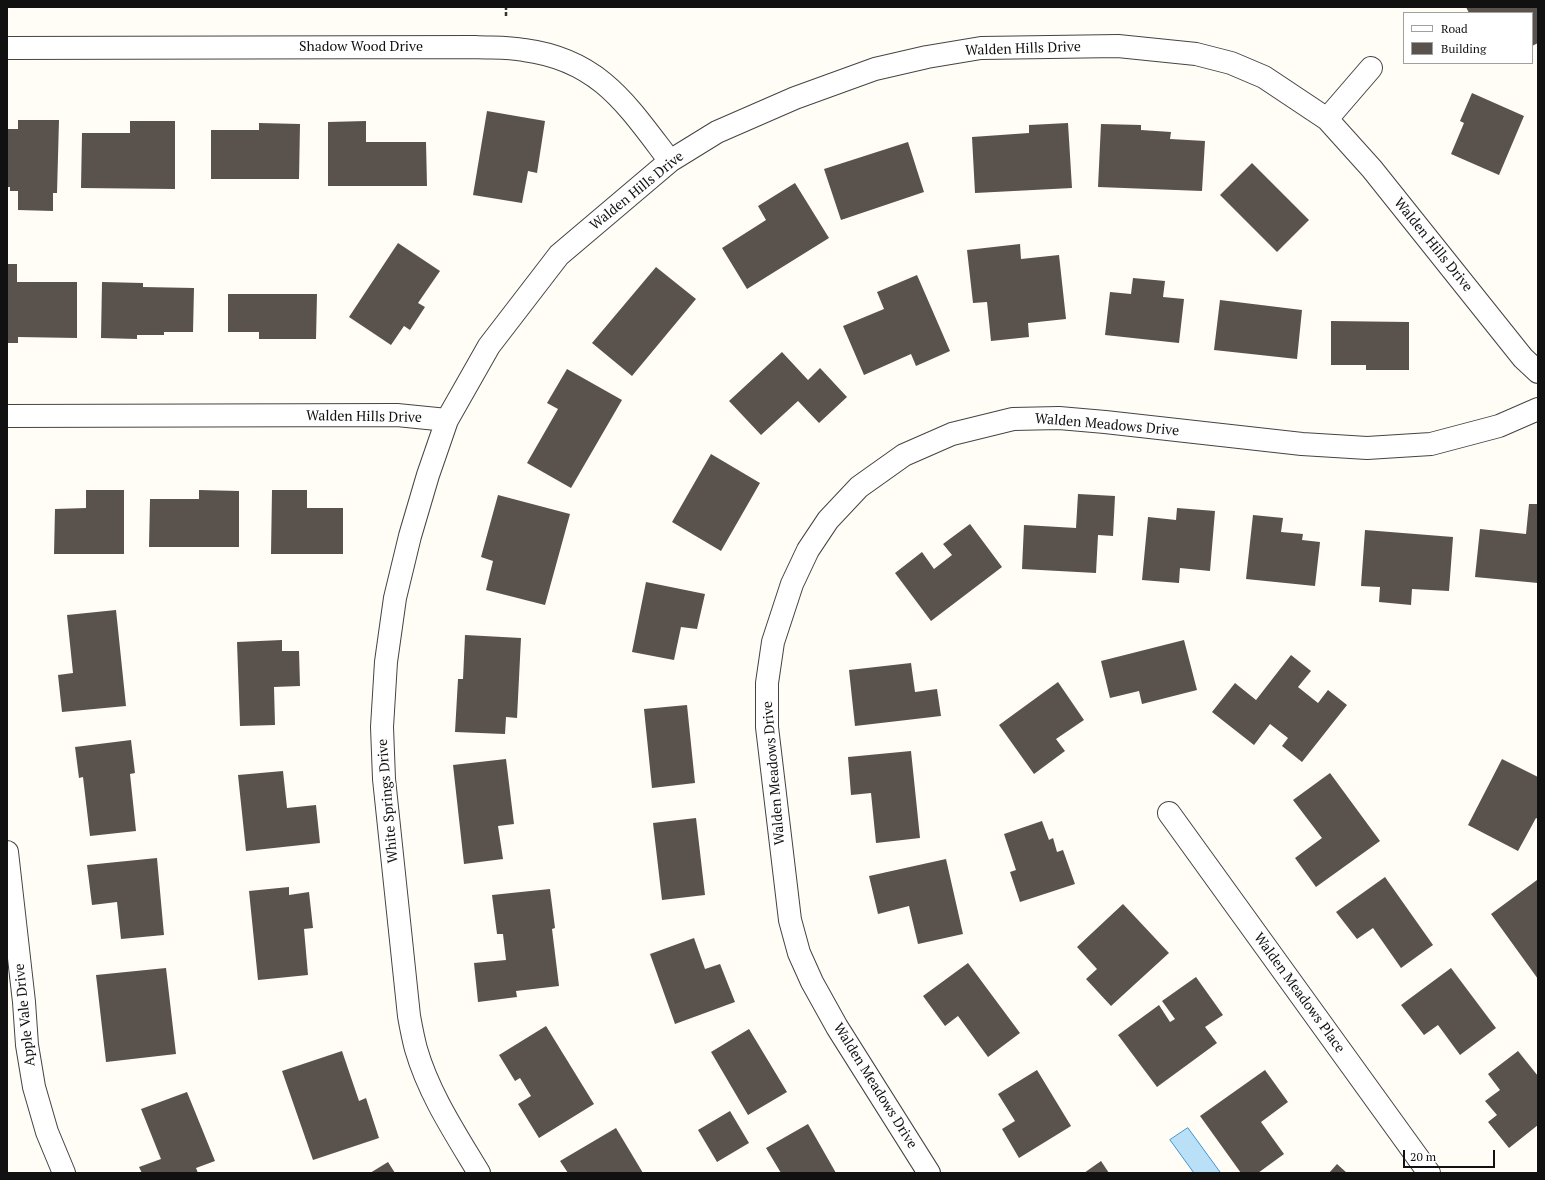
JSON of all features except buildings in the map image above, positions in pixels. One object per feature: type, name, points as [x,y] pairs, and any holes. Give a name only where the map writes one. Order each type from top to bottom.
[{"type":"street","name":"Walden Hills Drive","points":[[7,416],[397,415],[447,420],[488,346],[559,255],[670,161],[717,132],[802,95],[875,69],[927,57],[981,48],[1118,46],[1196,54],[1231,63],[1264,77],[1327,119],[1372,168],[1523,358],[1538,372]]},
{"type":"street","name":"Shadow Wood Drive","points":[[7,48],[475,47],[525,50],[563,59],[587,70],[608,86],[627,106],[670,161]]},
{"type":"street","points":[[1327,119],[1371,68]]},
{"type":"street","name":"Walden Meadows Drive","points":[[929,1173],[841,1034],[812,982],[799,953],[790,920],[767,727],[767,683],[773,642],[792,584],[808,550],[828,520],[860,487],[904,455],[952,434],[1012,419],[1074,419],[1302,444],[1367,448],[1431,444],[1499,426],[1538,409]]},
{"type":"street","name":"White Springs Drive","points":[[447,420],[428,475],[410,536],[395,598],[386,662],[382,727],[384,779],[409,1016],[416,1049],[428,1082],[444,1114],[479,1173]]},
{"type":"street","name":"Walden Meadows Place","points":[[1169,813],[1429,1173]]},
{"type":"street","name":"Apple Vale Drive","points":[[7,852],[24,1002],[27,1045],[34,1087],[47,1132],[64,1173]]},
{"type":"path","points":[[506,7],[506,16]]},
{"type":"water","points":[[1188,1128],[1220,1172],[1219,1173],[1194,1173],[1170,1140]]}]
